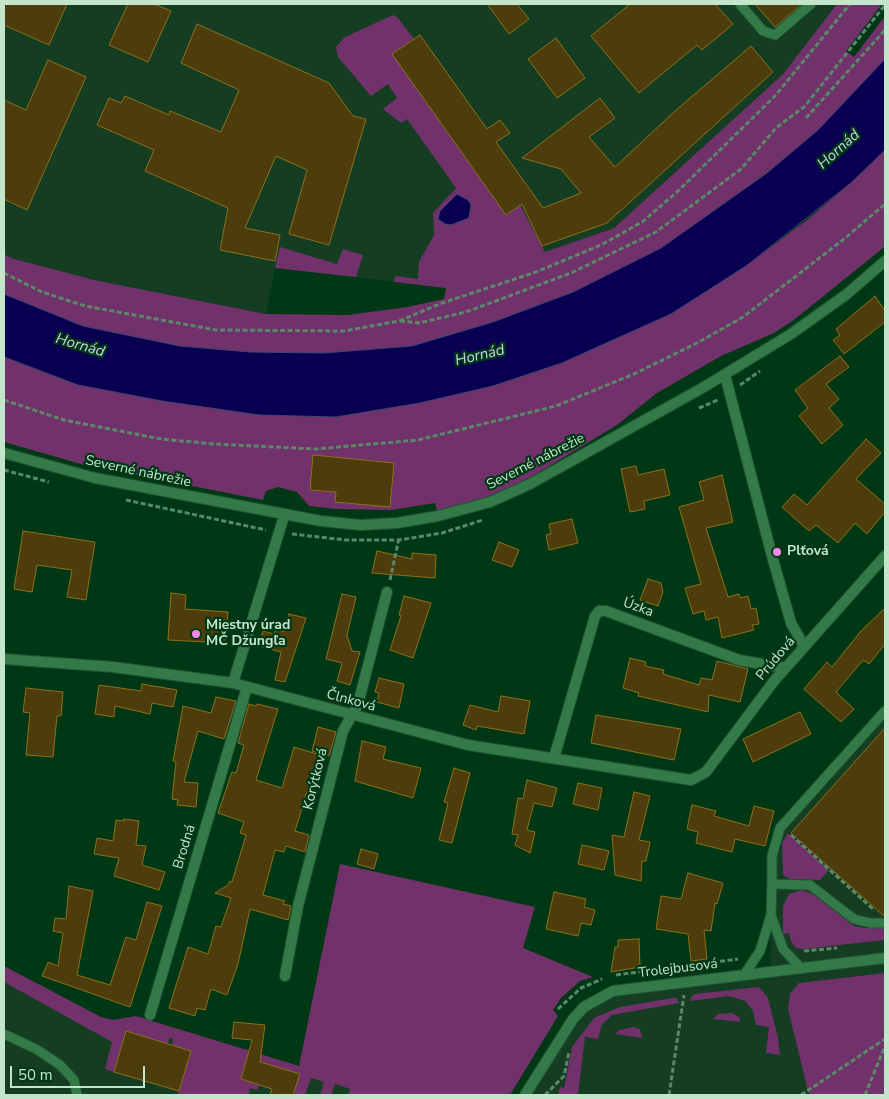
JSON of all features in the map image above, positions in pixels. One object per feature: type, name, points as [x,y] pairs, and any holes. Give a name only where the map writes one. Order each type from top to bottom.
[{"type":"street","name":"Severné nábrežie","points":[[4,453],[87,476],[284,516],[360,525],[397,523],[461,511],[490,502],[530,484],[725,375],[791,334],[847,294],[885,261]]},
{"type":"street","points":[[725,375],[788,614],[796,635],[804,646]]},
{"type":"street","points":[[233,683],[284,516]]},
{"type":"street","name":"Prúdová","points":[[691,780],[706,772],[785,668],[885,556]]},
{"type":"street","name":"Korýtková","points":[[285,976],[298,906],[343,731],[358,704],[387,592]]},
{"type":"street","name":"Úzka","points":[[554,758],[595,616],[599,611],[606,611],[739,660],[785,668]]},
{"type":"street","name":"Člnková","points":[[4,659],[113,668],[233,683],[352,716],[468,745],[691,780]]},
{"type":"street","name":"Brodná","points":[[150,1015],[247,687]]},
{"type":"street","name":"Trolejbusová","points":[[525,1095],[573,1019],[584,1007],[613,991],[885,958]]},
{"type":"lane","points":[[740,4],[763,31],[775,35],[812,4]]},
{"type":"lane","points":[[744,975],[760,951],[771,915],[773,846],[781,826],[885,711]]},
{"type":"lane","points":[[772,884],[810,885],[854,919],[870,923],[885,923]]},
{"type":"lane","points":[[771,915],[783,949],[801,968]]},
{"type":"lane","points":[[4,1034],[36,1049],[60,1065],[74,1080],[77,1095]]},
{"type":"path","points":[[4,273],[42,292],[85,306],[216,330],[344,331],[399,321],[442,303],[536,272],[601,245],[642,222],[677,192],[775,96],[850,4]]},
{"type":"path","points":[[399,321],[419,323],[466,312],[570,273],[656,232],[741,169],[776,128],[805,106],[885,5]]},
{"type":"path","points":[[806,118],[885,30]]},
{"type":"path","points":[[4,400],[64,420],[160,439],[316,450],[418,440],[556,406],[634,374],[697,343],[743,317],[844,239],[885,204]]},
{"type":"path","points":[[693,411],[730,393],[767,366]]},
{"type":"path","points":[[4,470],[51,482]]},
{"type":"path","points":[[118,498],[279,533],[346,540],[399,538],[442,533],[485,519]]},
{"type":"path","points":[[387,592],[399,538]]},
{"type":"path","points":[[781,826],[875,910]]},
{"type":"path","points":[[797,951],[840,948]]},
{"type":"path","points":[[558,1009],[582,988],[609,977],[624,973],[739,959],[745,956]]},
{"type":"path","points":[[674,996],[693,993]]},
{"type":"path","points":[[669,1095],[678,1020],[685,1002],[684,994]]},
{"type":"path","points":[[801,1095],[885,1039]]},
{"type":"path","points":[[865,1095],[885,1046]]},
{"type":"path","points":[[545,1095],[564,1076],[570,1047]]},
{"type":"shaded area","points":[[4,4],[837,4],[783,74],[614,228],[446,288],[275,268],[266,314],[94,280],[11,258],[4,254]]},
{"type":"shaded area","points":[[837,4],[882,4],[846,51],[854,57],[885,16],[885,59],[818,130],[767,173],[661,248],[573,292],[493,322],[412,346],[324,353],[250,352],[180,346],[83,326],[4,294],[4,254],[11,258],[94,280],[266,314],[348,315],[407,307],[444,299],[446,288],[394,282],[395,276],[418,279],[419,262],[434,235],[433,213],[456,188],[407,119],[401,123],[383,109],[397,98],[388,84],[371,96],[338,57],[336,47],[345,37],[393,15],[397,17],[414,39],[393,54],[520,205],[545,252],[614,228],[783,74]]},
{"type":"shaded area","points":[[885,150],[885,246],[795,319],[774,333],[721,356],[657,393],[617,425],[490,502],[438,516],[435,503],[391,510],[336,509],[309,506],[297,492],[278,487],[266,491],[263,500],[81,464],[4,442],[4,357],[78,385],[162,401],[259,415],[336,417],[420,403],[493,386],[562,363],[671,314],[746,266],[807,220],[852,182]]},
{"type":"shaded area","points":[[280,247],[337,264],[343,249],[363,255],[356,277],[275,268]]},
{"type":"shaded area","points":[[885,711],[885,1095],[525,1095],[573,1019],[613,991],[770,972],[772,884],[776,836]]},
{"type":"shaded area","points":[[788,833],[829,870],[820,880],[790,879],[783,875],[782,843]]},
{"type":"shaded area","points":[[340,864],[535,907],[523,948],[593,977],[580,981],[561,998],[553,1010],[558,1016],[510,1095],[348,1095],[350,1089],[335,1084],[331,1095],[320,1095],[324,1082],[311,1078],[305,1095],[293,1095],[299,1074],[247,1058],[241,1079],[259,1085],[257,1090],[250,1088],[249,1095],[182,1095],[178,1094],[191,1051],[172,1045],[173,1039],[169,1038],[168,1044],[126,1031],[114,1072],[105,1069],[112,1042],[4,982],[4,966],[101,1017],[113,1020],[136,1016],[299,1066]]},
{"type":"shaded area","points":[[801,890],[813,894],[854,926],[865,928],[885,927],[885,940],[804,949],[796,948],[791,941],[789,933],[783,934],[783,906],[789,894]]},
{"type":"shaded area","points":[[4,966],[101,1017],[113,1020],[136,1016],[299,1066],[405,1095],[4,1095]]},
{"type":"shaded area","points":[[885,973],[885,1095],[809,1095],[788,1009],[790,994],[799,983]]},
{"type":"shaded area","points":[[759,987],[768,998],[778,1038],[780,1055],[766,1053],[769,1027],[756,1025],[753,1011],[745,1001],[729,996],[690,1001],[691,997],[695,994]]},
{"type":"shaded area","points":[[677,998],[679,1003],[612,1015],[602,1024],[598,1039],[585,1037],[578,1095],[558,1095],[560,1087],[564,1088],[572,1047],[594,1018],[620,1007]]},
{"type":"shaded area","points":[[732,1013],[739,1017],[740,1022],[713,1019],[718,1014]]},
{"type":"shaded area","points":[[634,1027],[640,1029],[642,1038],[615,1034],[619,1030]]},
{"type":"water","name":"Hornád","points":[[885,59],[885,150],[852,182],[746,266],[671,314],[562,363],[493,386],[420,403],[336,417],[259,415],[162,401],[78,385],[4,357],[4,294],[83,326],[180,346],[250,352],[324,353],[412,346],[493,322],[573,292],[661,248],[767,173],[818,130]]},
{"type":"water","points":[[457,194],[468,200],[471,205],[469,218],[451,225],[445,224],[438,219],[440,211]]},
{"type":"building","points":[[4,4],[67,4],[49,45],[4,25]]},
{"type":"building","points":[[128,4],[154,4],[171,11],[148,62],[109,45]]},
{"type":"building","points":[[487,4],[517,4],[529,19],[509,34]]},
{"type":"building","points":[[630,4],[715,4],[733,24],[702,50],[697,45],[639,93],[591,36]]},
{"type":"building","points":[[755,4],[802,4],[775,27]]},
{"type":"building","points":[[197,24],[329,83],[353,116],[366,119],[329,245],[289,234],[307,170],[276,156],[245,228],[280,235],[275,261],[220,250],[228,208],[145,171],[154,150],[97,125],[109,98],[121,103],[125,96],[169,115],[170,111],[221,132],[239,90],[181,63]]},
{"type":"building","points":[[420,35],[487,129],[500,120],[510,133],[496,142],[543,208],[581,193],[561,169],[522,158],[600,98],[615,118],[589,137],[615,167],[675,111],[751,46],[773,72],[607,223],[542,246],[522,204],[506,215],[392,54]]},
{"type":"building","points":[[556,38],[585,78],[557,98],[528,59]]},
{"type":"building","points":[[48,60],[86,77],[27,210],[4,199],[4,100],[26,110]]},
{"type":"building","points":[[875,296],[885,311],[885,322],[844,354],[833,340],[840,335],[836,329]]},
{"type":"building","points":[[840,356],[849,367],[826,384],[839,399],[829,408],[843,425],[822,444],[799,416],[808,408],[795,390]]},
{"type":"building","points":[[866,439],[881,453],[856,479],[885,504],[885,512],[867,534],[855,523],[838,543],[816,525],[809,531],[782,507],[794,494],[807,505]]},
{"type":"building","points":[[313,455],[394,463],[390,507],[335,502],[336,492],[310,490]]},
{"type":"building","points":[[636,466],[638,475],[664,469],[670,495],[644,501],[645,509],[630,512],[621,469]]},
{"type":"building","points":[[722,475],[733,522],[706,528],[728,597],[739,594],[740,598],[748,596],[751,609],[756,608],[759,624],[752,625],[754,630],[722,638],[718,617],[706,620],[704,611],[693,614],[685,588],[701,584],[679,507],[704,500],[699,482]]},
{"type":"building","points":[[572,519],[578,543],[549,550],[546,535],[551,534],[549,524]]},
{"type":"building","points":[[23,531],[95,542],[86,600],[67,597],[72,570],[37,565],[32,592],[14,589]]},
{"type":"building","points":[[499,542],[519,550],[512,567],[492,560]]},
{"type":"building","points":[[377,551],[412,559],[412,553],[436,555],[435,578],[372,573]]},
{"type":"building","points":[[648,579],[661,583],[663,592],[658,606],[640,600]]},
{"type":"building","points":[[171,593],[186,595],[185,609],[228,612],[225,643],[168,640]]},
{"type":"building","points":[[342,594],[356,597],[347,635],[352,651],[360,652],[350,685],[337,681],[342,663],[326,659]]},
{"type":"building","points":[[404,596],[431,603],[413,658],[390,650],[401,616],[399,615]]},
{"type":"building","points":[[885,608],[885,644],[869,664],[863,660],[836,692],[854,709],[841,722],[804,689],[827,662],[832,667],[861,631]]},
{"type":"building","points":[[289,614],[306,618],[285,682],[275,680],[281,652],[259,646],[263,631],[274,634],[276,629],[284,632]]},
{"type":"building","points":[[630,658],[646,662],[645,666],[664,670],[663,674],[699,685],[701,678],[712,680],[717,661],[748,669],[740,702],[709,695],[708,712],[638,696],[639,693],[623,688]]},
{"type":"building","points":[[379,678],[404,684],[399,708],[377,702],[379,693],[375,692]]},
{"type":"building","points":[[142,684],[177,690],[173,707],[152,703],[150,714],[115,706],[114,717],[95,714],[99,685],[141,691]]},
{"type":"building","points":[[26,688],[63,692],[61,716],[57,716],[53,757],[26,755],[30,713],[23,712]]},
{"type":"building","points":[[501,696],[530,701],[524,734],[477,726],[476,730],[463,725],[470,705],[498,712]]},
{"type":"building","points":[[216,697],[236,701],[224,739],[198,731],[184,782],[198,783],[196,807],[177,805],[178,800],[172,799],[176,762],[173,761],[183,706],[211,713]]},
{"type":"building","points":[[249,704],[278,709],[256,780],[282,788],[294,747],[323,756],[318,773],[313,772],[295,831],[309,835],[305,852],[286,846],[284,852],[275,850],[263,895],[285,901],[283,904],[291,906],[288,920],[250,909],[238,964],[227,995],[211,989],[205,1010],[197,1008],[195,1016],[169,1008],[188,947],[208,954],[216,926],[221,927],[231,898],[215,893],[228,885],[230,881],[232,882],[246,835],[240,833],[244,822],[218,813],[232,772],[236,773],[244,745],[238,743]]},
{"type":"building","points":[[800,712],[811,734],[753,762],[743,739]]},
{"type":"building","points":[[596,715],[681,729],[674,760],[591,743]]},
{"type":"building","points":[[318,727],[336,732],[329,756],[312,751]]},
{"type":"building","points":[[885,728],[885,917],[791,833]]},
{"type":"building","points":[[362,741],[386,747],[383,759],[421,768],[413,798],[355,781]]},
{"type":"building","points":[[454,768],[470,773],[452,843],[439,840],[448,803],[444,802]]},
{"type":"building","points":[[527,780],[557,788],[552,807],[534,803],[527,830],[535,832],[530,853],[515,845],[518,835],[512,834],[518,798],[523,799]]},
{"type":"building","points":[[578,783],[602,788],[598,810],[573,804]]},
{"type":"building","points":[[634,792],[650,796],[639,840],[650,842],[646,861],[642,861],[641,881],[615,875],[612,835],[624,837]]},
{"type":"building","points":[[692,805],[716,811],[714,816],[749,826],[754,806],[774,811],[765,846],[735,839],[732,852],[696,843],[698,832],[687,829]]},
{"type":"building","points":[[124,819],[139,821],[136,845],[146,846],[142,865],[165,872],[159,890],[114,876],[119,858],[94,854],[97,838],[113,841],[116,820],[124,821]]},
{"type":"building","points":[[582,845],[609,851],[604,870],[578,864]]},
{"type":"building","points":[[361,849],[378,854],[374,869],[357,864]]},
{"type":"building","points":[[688,873],[723,883],[717,904],[715,903],[711,931],[704,930],[707,959],[691,961],[688,934],[656,929],[661,896],[681,899]]},
{"type":"building","points":[[69,886],[93,891],[77,975],[110,985],[126,937],[136,940],[147,902],[162,906],[130,1007],[42,976],[48,962],[58,966],[63,933],[53,931],[55,918],[66,919]]},
{"type":"building","points":[[554,892],[586,899],[584,907],[595,910],[591,925],[581,923],[578,936],[546,929]]},
{"type":"building","points":[[639,939],[640,967],[611,972],[618,940]]},
{"type":"building","points":[[234,1022],[265,1025],[260,1062],[300,1074],[293,1095],[270,1095],[272,1089],[241,1079],[252,1040],[232,1038]]},
{"type":"building","points":[[126,1031],[191,1051],[179,1091],[114,1072]]},
{"type":"place","name":"Plťová","points":[[777,552]]},
{"type":"place","name":"Miestny úrad MČ Džungľa","points":[[196,634]]}]
